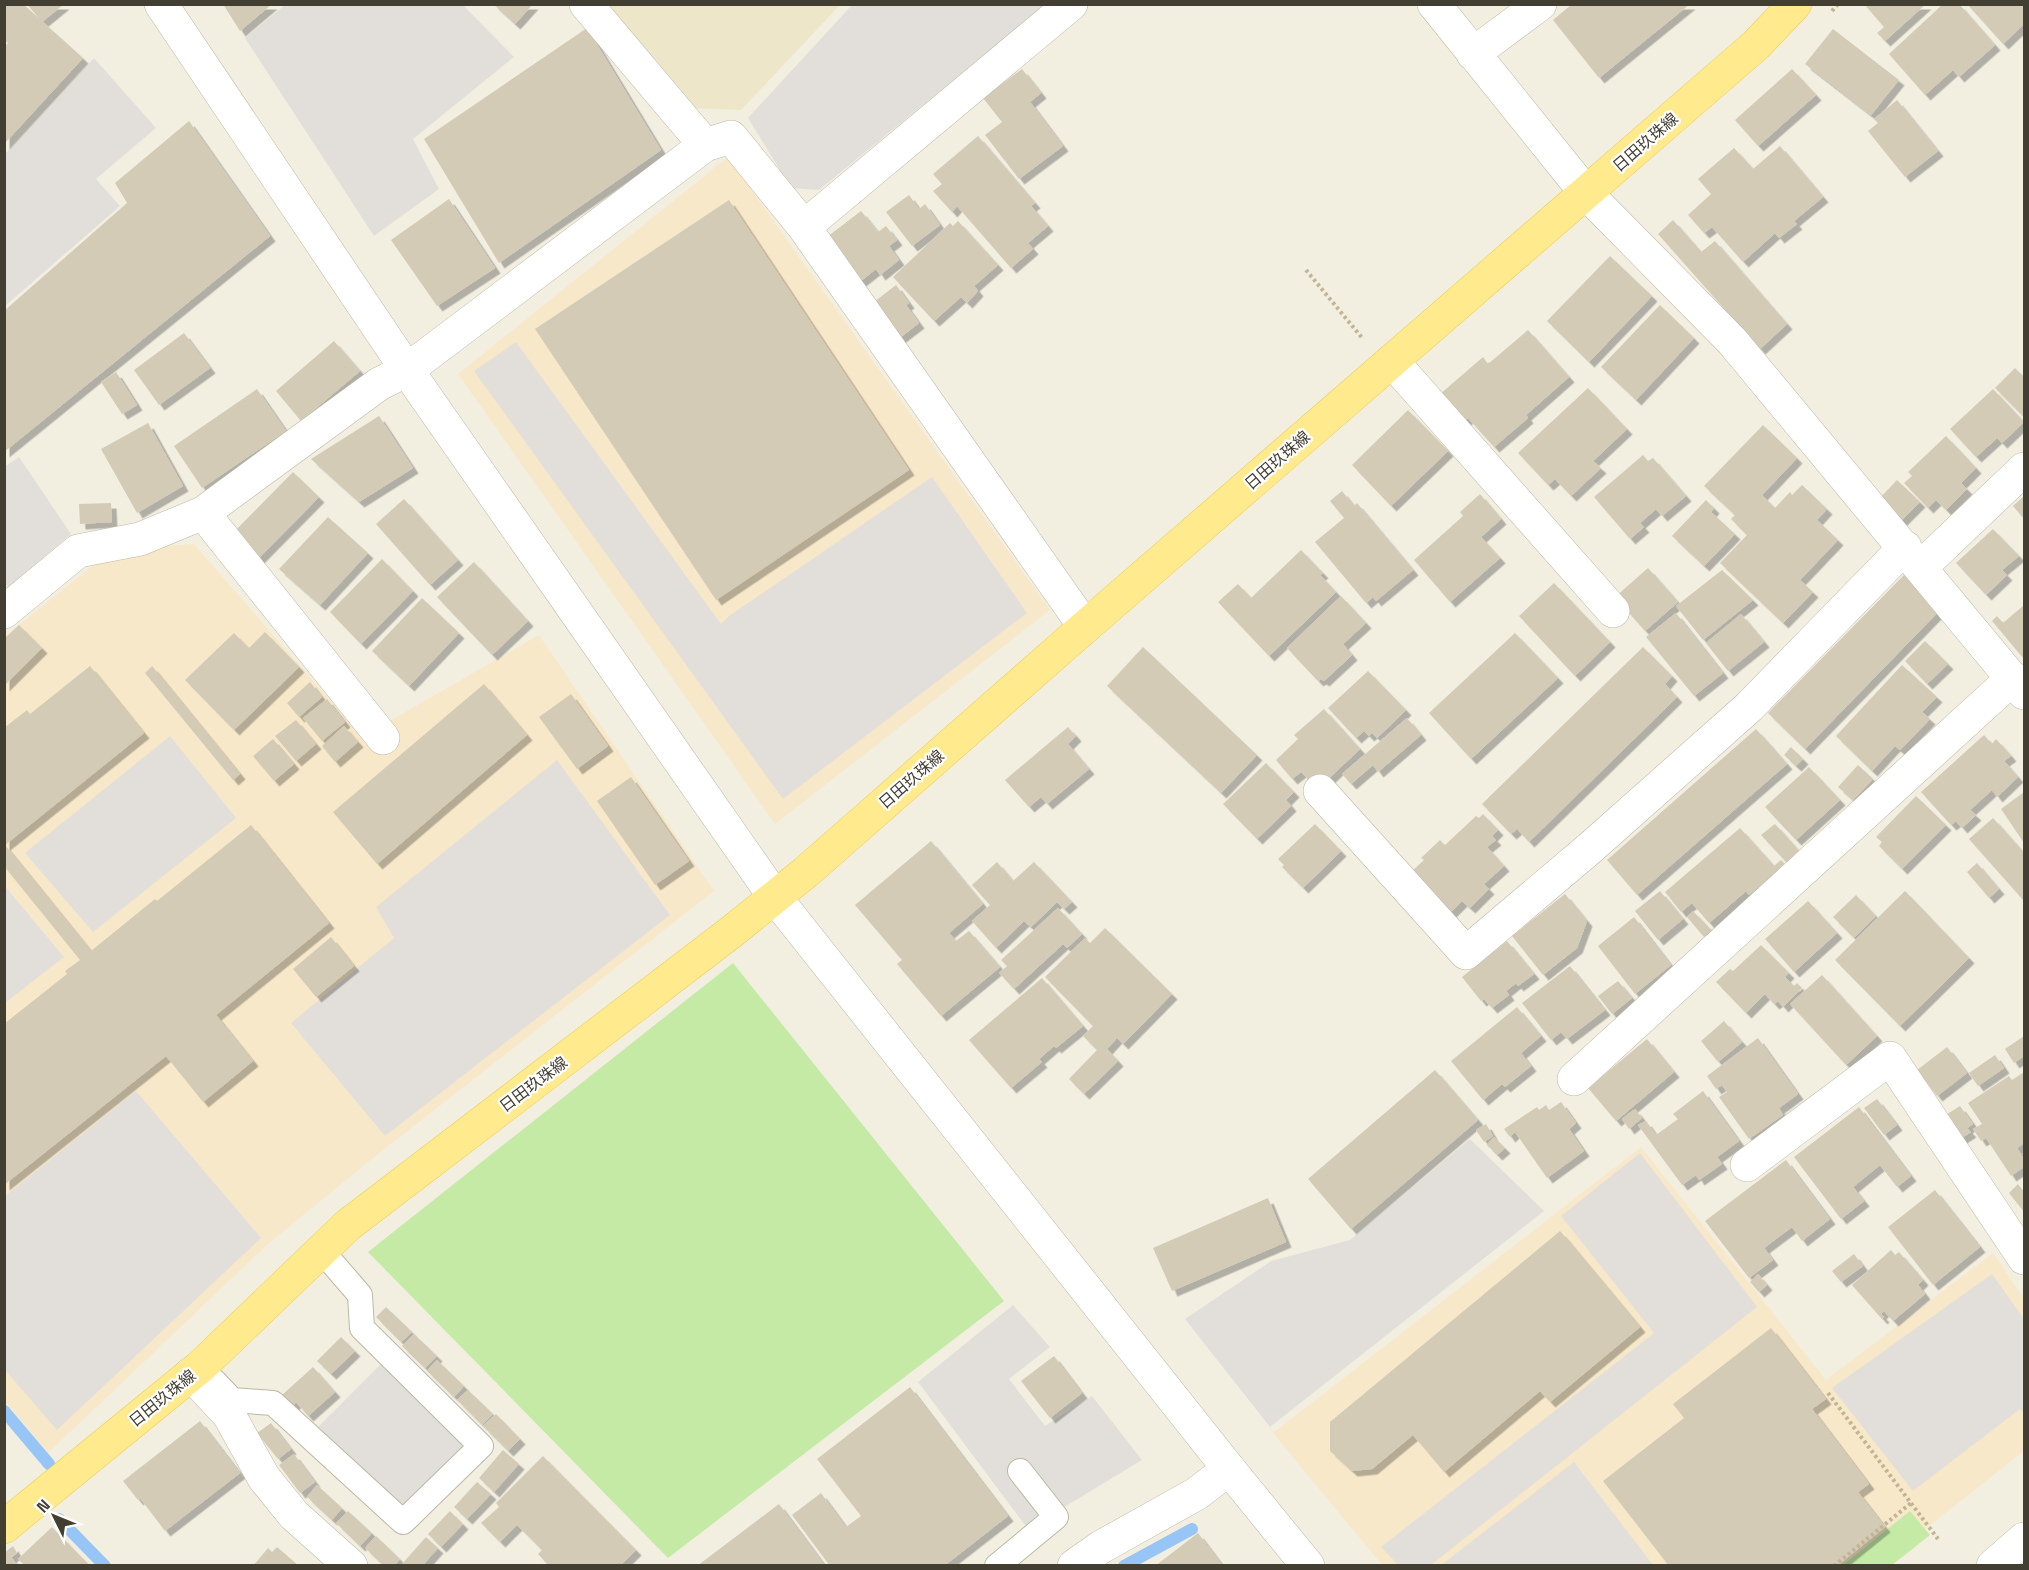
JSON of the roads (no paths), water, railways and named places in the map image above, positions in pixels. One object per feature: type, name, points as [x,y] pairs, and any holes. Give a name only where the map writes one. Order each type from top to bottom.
[{"type":"main road","name":"日田玖珠線","points":[[4,1527],[196,1370],[348,1225],[730,933],[806,872],[1085,627],[1381,354],[1586,193],[1756,45],[1795,4]]},
{"type":"street","points":[[161,4],[407,370],[774,896],[1308,1566]]},
{"type":"street","points":[[586,4],[705,145]]},
{"type":"street","points":[[804,226],[1071,4]]},
{"type":"street","points":[[1434,4],[1586,193],[1732,341],[2019,686],[1574,1079]]},
{"type":"street","points":[[1473,54],[1540,4]]},
{"type":"street","points":[[4,612],[78,551],[140,538],[203,513],[379,384],[407,370],[705,145],[731,136],[804,226],[1085,627]]},
{"type":"street","points":[[1381,354],[1613,611]]},
{"type":"street","points":[[1320,791],[1466,953],[1589,849],[1913,557],[2025,469]]},
{"type":"street","points":[[203,513],[383,738]]},
{"type":"street","points":[[1747,1165],[1890,1058],[2025,1258]]},
{"type":"street","points":[[196,1370],[229,1415],[264,1478],[286,1506],[351,1566]]},
{"type":"street","points":[[1074,1566],[1101,1547],[1196,1494],[1229,1469]]},
{"type":"street","points":[[1993,1566],[2025,1539]]},
{"type":"lane","points":[[196,1370],[232,1400],[273,1403],[403,1522],[481,1446],[362,1328],[360,1295],[322,1251]]},
{"type":"lane","points":[[998,1566],[1056,1517],[1020,1471]]},
{"type":"waterway","points":[[4,1411],[49,1464]]},
{"type":"waterway","points":[[59,1519],[105,1566]]},
{"type":"waterway","points":[[1124,1566],[1192,1529]]}]
